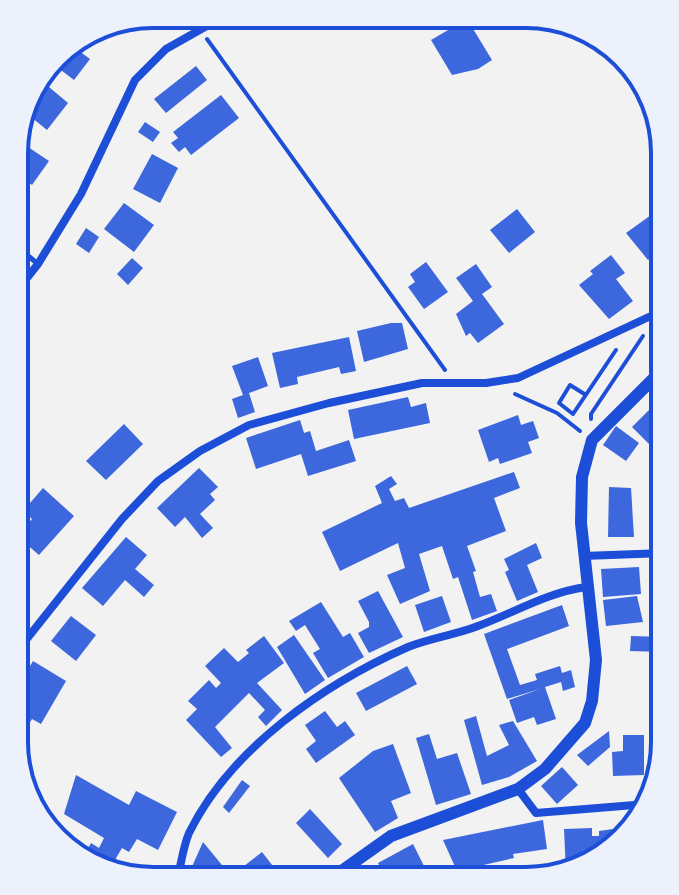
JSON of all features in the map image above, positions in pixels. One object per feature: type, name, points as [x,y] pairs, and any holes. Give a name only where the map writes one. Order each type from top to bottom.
[{"type":"street","points":[[28,277],[81,194],[135,80],[166,49],[200,29]]},
{"type":"street","points":[[28,637],[122,519],[158,481],[200,451],[249,425],[329,403],[422,383],[486,383],[518,378],[651,316]]},
{"type":"street","points":[[347,867],[391,836],[518,789],[545,769],[585,723],[592,701],[596,660],[583,556],[582,477],[592,440],[651,381]]},
{"type":"street","points":[[583,556],[651,554]]},
{"type":"street","points":[[180,867],[188,835],[216,791],[254,749],[300,709],[409,647],[471,629],[565,589],[586,587]]},
{"type":"street","points":[[518,789],[536,813],[634,805]]},
{"type":"lane","points":[[28,256],[38,264]]},
{"type":"path","points":[[200,29],[453,382]]},
{"type":"path","points":[[592,440],[591,414],[641,340],[651,319]]},
{"type":"path","points":[[586,395],[570,385],[559,403],[573,414],[586,395],[624,338],[623,330]]},
{"type":"path","points":[[486,383],[557,413],[579,430]]},
{"type":"building","points":[[452,28],[472,28],[492,60],[478,69],[452,75],[431,40]]},
{"type":"building","points":[[80,52],[90,59],[74,80],[60,70]]},
{"type":"building","points":[[196,66],[207,80],[166,113],[154,99]]},
{"type":"building","points":[[48,86],[68,103],[47,130],[33,118]]},
{"type":"building","points":[[221,95],[239,118],[191,155],[185,147],[179,152],[171,143],[178,138],[173,132]]},
{"type":"building","points":[[145,122],[160,132],[153,142],[138,132]]},
{"type":"building","points":[[28,147],[49,161],[32,185],[28,182]]},
{"type":"building","points":[[152,154],[178,168],[160,203],[133,189]]},
{"type":"building","points":[[124,203],[154,225],[134,252],[104,229]]},
{"type":"building","points":[[517,209],[535,232],[509,253],[490,230]]},
{"type":"building","points":[[651,215],[651,258],[648,260],[626,233]]},
{"type":"building","points":[[86,228],[99,237],[89,253],[76,244]]},
{"type":"building","points":[[611,255],[625,273],[616,279],[633,301],[609,319],[579,285],[593,274],[590,271]]},
{"type":"building","points":[[132,258],[143,268],[128,285],[117,274]]},
{"type":"building","points":[[426,262],[448,292],[424,309],[408,287],[415,282],[410,274]]},
{"type":"building","points":[[476,264],[492,287],[482,294],[504,324],[478,343],[470,333],[466,336],[456,314],[473,301],[456,278]]},
{"type":"building","points":[[402,323],[408,349],[364,362],[357,331]]},
{"type":"building","points":[[349,337],[356,371],[341,374],[339,367],[297,377],[298,384],[280,388],[272,353]]},
{"type":"building","points":[[258,357],[268,386],[249,393],[255,412],[238,418],[232,399],[243,395],[232,366]]},
{"type":"building","points":[[408,397],[411,407],[426,403],[430,423],[354,439],[348,410]]},
{"type":"building","points":[[651,408],[651,446],[632,427]]},
{"type":"building","points":[[518,415],[521,425],[533,421],[539,438],[528,442],[532,453],[500,464],[498,458],[489,462],[478,430]]},
{"type":"building","points":[[300,420],[304,433],[310,431],[316,451],[349,440],[356,461],[308,476],[301,454],[256,469],[246,438]]},
{"type":"building","points":[[124,424],[143,444],[106,480],[86,461]]},
{"type":"building","points":[[616,426],[639,443],[626,461],[603,445]]},
{"type":"building","points":[[199,468],[218,487],[210,494],[215,500],[200,514],[213,528],[202,538],[185,517],[175,527],[157,508]]},
{"type":"building","points":[[514,472],[520,488],[494,498],[506,531],[467,546],[476,571],[473,572],[480,597],[491,594],[497,611],[472,620],[458,577],[453,579],[442,546],[419,554],[430,591],[400,604],[387,575],[405,568],[398,543],[340,571],[322,532],[382,503],[375,486],[391,476],[397,484],[389,489],[395,501],[404,498],[409,508]]},
{"type":"building","points":[[609,487],[631,488],[634,537],[608,537]]},
{"type":"building","points":[[43,488],[74,516],[39,555],[28,546],[28,524],[32,519],[28,515],[28,505]]},
{"type":"building","points":[[126,537],[147,555],[135,569],[154,585],[144,597],[125,580],[103,606],[82,588]]},
{"type":"building","points":[[536,543],[542,558],[527,565],[538,592],[517,601],[505,572],[509,570],[504,559]]},
{"type":"building","points":[[639,567],[641,594],[603,597],[601,569]]},
{"type":"building","points":[[378,591],[403,637],[369,653],[358,633],[369,627],[369,622],[358,601]]},
{"type":"building","points":[[442,596],[451,622],[424,632],[415,605]]},
{"type":"building","points":[[637,596],[643,622],[606,626],[603,600]]},
{"type":"building","points":[[321,602],[343,637],[350,633],[364,657],[328,678],[313,653],[320,649],[305,625],[296,631],[289,621]]},
{"type":"building","points":[[562,605],[569,626],[507,649],[520,685],[537,680],[535,674],[560,666],[562,673],[571,670],[575,687],[563,691],[561,682],[545,687],[556,719],[537,725],[534,717],[517,723],[509,700],[540,689],[507,699],[484,634]]},
{"type":"building","points":[[71,616],[96,635],[76,661],[51,641]]},
{"type":"building","points":[[294,635],[325,680],[305,694],[277,647]]},
{"type":"building","points":[[264,636],[284,663],[257,683],[282,710],[266,726],[258,717],[265,710],[249,693],[215,727],[232,748],[221,757],[186,720],[197,709],[188,701],[209,680],[216,688],[221,683],[205,666],[224,648],[238,662],[249,653],[246,650]]},
{"type":"building","points":[[631,636],[651,637],[651,652],[630,651]]},
{"type":"building","points":[[33,661],[66,681],[41,724],[32,719],[28,725],[28,669]]},
{"type":"building","points":[[407,666],[417,684],[366,711],[356,693]]},
{"type":"building","points":[[325,711],[337,727],[345,721],[355,735],[316,763],[306,749],[316,741],[305,725]]},
{"type":"building","points":[[476,716],[487,756],[509,745],[499,725],[513,721],[537,761],[509,777],[482,785],[464,720]]},
{"type":"building","points":[[609,731],[610,747],[588,766],[577,755]]},
{"type":"building","points":[[429,734],[437,759],[457,753],[471,794],[436,805],[416,738]]},
{"type":"building","points":[[623,735],[644,735],[644,775],[613,776],[612,752],[623,751]]},
{"type":"building","points":[[393,744],[411,793],[391,801],[398,818],[375,832],[339,778],[373,751]]},
{"type":"building","points":[[562,767],[578,785],[557,804],[541,786]]},
{"type":"building","points":[[76,775],[129,805],[136,791],[177,812],[158,850],[137,839],[129,852],[122,848],[115,860],[88,849],[91,843],[99,848],[104,838],[64,814]]},
{"type":"building","points":[[242,780],[250,786],[229,813],[223,807]]},
{"type":"building","points":[[310,809],[342,844],[328,858],[296,823]]},
{"type":"building","points":[[543,820],[547,849],[513,854],[514,858],[475,867],[455,867],[443,840]]},
{"type":"building","points":[[592,828],[592,836],[599,836],[599,831],[616,828],[596,846],[565,860],[564,829]]},
{"type":"building","points":[[203,842],[224,867],[192,867]]},
{"type":"building","points":[[413,844],[424,867],[380,867],[378,863]]},
{"type":"building","points":[[262,852],[274,867],[243,867]]}]
